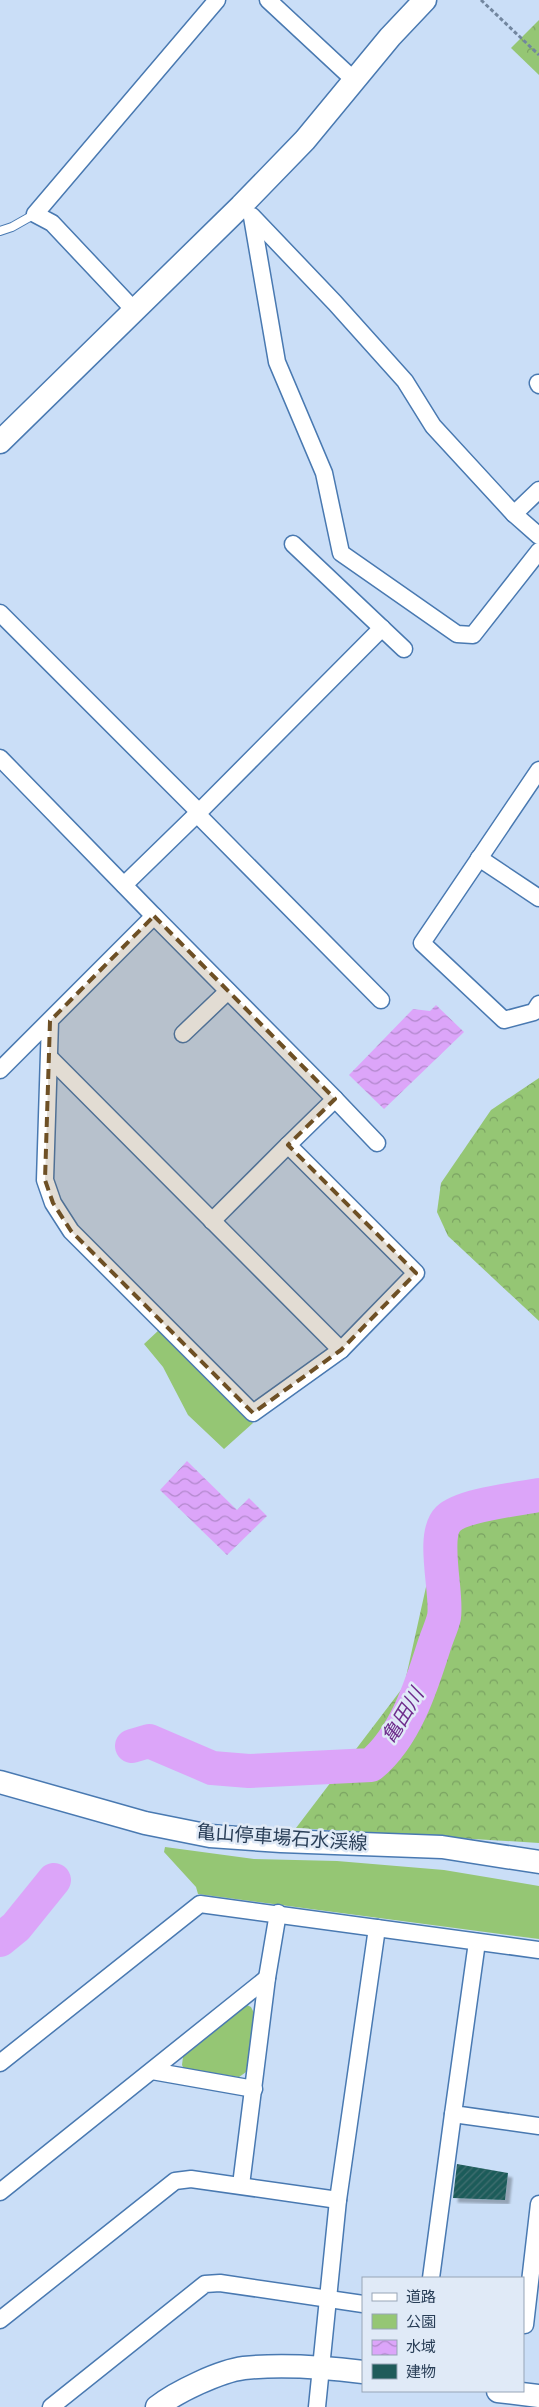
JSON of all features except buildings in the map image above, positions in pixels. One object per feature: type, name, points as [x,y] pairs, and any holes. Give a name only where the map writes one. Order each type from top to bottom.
[{"type":"street","points":[[134,310],[52,224],[36,214],[217,0]]},
{"type":"street","points":[[268,0],[354,80]]},
{"type":"street","points":[[0,442],[134,310],[246,212],[354,80],[425,0]]},
{"type":"street","points":[[246,212],[335,303],[404,381],[433,426],[514,514],[539,536]]},
{"type":"street","points":[[246,212],[276,362],[324,472],[341,553],[457,634],[473,635],[539,551]]},
{"type":"street","points":[[514,514],[539,490]]},
{"type":"street","points":[[292,544],[404,649]]},
{"type":"street","points":[[0,613],[381,1000]]},
{"type":"street","points":[[124,885],[382,628]]},
{"type":"street","points":[[0,758],[378,1143]]},
{"type":"street","points":[[539,770],[422,943],[504,1020],[534,1012],[539,1004]]},
{"type":"street","points":[[479,858],[539,898]]},
{"type":"street","points":[[0,1070],[154,916]]},
{"type":"street","points":[[183,1034],[228,991]]},
{"type":"street","points":[[50,1021],[45,1180],[52,1203],[71,1232],[253,1413],[341,1350],[416,1273],[288,1145]]},
{"type":"street","points":[[50,1060],[341,1350]]},
{"type":"street","points":[[212,1221],[334,1099]]},
{"type":"street","name":"亀山停車場石水渓線","points":[[0,1782],[145,1823],[210,1836],[281,1841],[442,1847],[539,1862]]},
{"type":"street","points":[[0,2063],[200,1904],[278,1913],[539,1950]]},
{"type":"street","points":[[242,2185],[278,1913]]},
{"type":"street","points":[[318,2407],[338,2200],[377,1928]]},
{"type":"street","points":[[431,2277],[477,1942]]},
{"type":"street","points":[[0,2192],[268,1978]]},
{"type":"street","points":[[152,2071],[254,2089]]},
{"type":"street","points":[[453,2114],[539,2126]]},
{"type":"street","points":[[0,2320],[175,2181],[191,2178],[338,2200]]},
{"type":"street","points":[[524,2326],[539,2204]]},
{"type":"street","points":[[51,2407],[205,2284],[220,2283],[362,2304]]},
{"type":"street","points":[[157,2407],[197,2383],[243,2368],[321,2367],[362,2372]]},
{"type":"street","points":[[506,2392],[539,2396]]},
{"type":"lane","points":[[0,231],[12,227],[36,214]]},
{"type":"path","points":[[481,0],[539,55]]},
{"type":"highlighted area","points":[[154,916],[335,1099],[288,1145],[416,1273],[341,1350],[253,1413],[71,1231],[53,1203],[45,1180],[50,1021]]},
{"type":"green space","points":[[539,20],[539,75],[511,48]]},
{"type":"green space","points":[[539,1078],[539,1321],[448,1236],[437,1212],[441,1183],[491,1110]]},
{"type":"green space","points":[[159,1330],[253,1423],[224,1449],[188,1415],[163,1367],[144,1344]]},
{"type":"green space","points":[[539,1500],[539,1843],[296,1828],[404,1686],[430,1569],[458,1518],[481,1501]]},
{"type":"green space","points":[[165,1847],[254,1859],[337,1861],[444,1870],[539,1886],[539,1939],[198,1894],[196,1887],[164,1852]]},
{"type":"green space","points":[[247,2005],[251,2007],[256,2017],[249,2070],[239,2077],[184,2069],[182,2065],[183,2057]]},
{"type":"water","points":[[436,1005],[464,1032],[384,1109],[349,1075],[413,1009],[430,1011]]},
{"type":"water","points":[[187,1461],[237,1510],[249,1498],[267,1516],[227,1555],[160,1490]]},
{"type":"waterway","name":"亀田川","points":[[132,1746],[149,1741],[212,1768],[249,1771],[371,1765],[383,1754],[393,1740],[410,1710],[444,1617],[445,1607],[440,1551],[443,1527],[448,1519],[465,1510],[477,1506],[539,1495]]},
{"type":"waterway","name":"亀田川","points":[[0,1940],[16,1927],[54,1880]]}]
